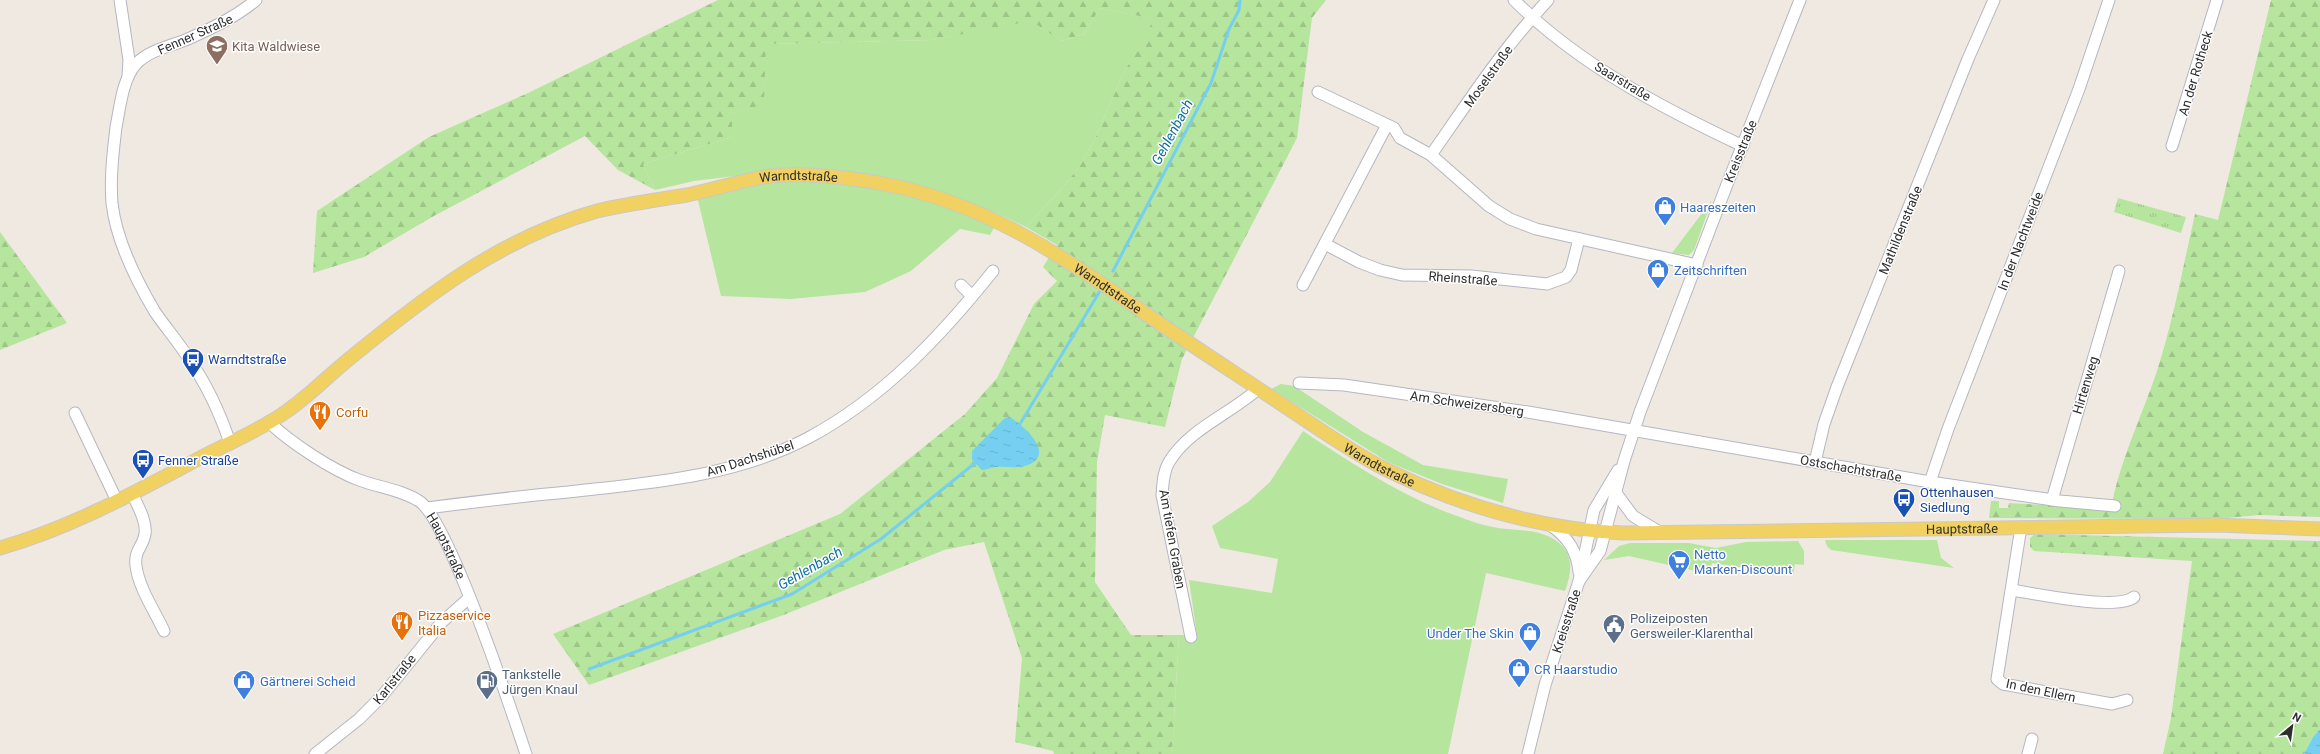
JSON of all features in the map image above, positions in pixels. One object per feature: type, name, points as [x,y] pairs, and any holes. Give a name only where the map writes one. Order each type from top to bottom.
[{"type":"main road","name":"Warndtstraße","points":[[0,548],[67,525],[132,494],[270,423],[307,396],[372,341],[443,285],[498,251],[524,237],[598,211],[695,193],[761,177],[792,176],[884,184],[961,205],[996,220],[1072,263],[1258,389],[1351,450],[1384,469],[1488,510],[1550,525],[1604,532]]},
{"type":"main road","name":"Hauptstraße","points":[[1604,532],[2216,525],[2320,529]]},
{"type":"street","points":[[120,0],[129,60],[128,79]]},
{"type":"street","name":"Fenner Straße","points":[[230,443],[218,408],[189,359],[156,312],[132,269],[119,231],[112,204],[111,164],[120,103],[128,79],[136,64],[152,53],[187,39],[241,13],[256,0]]},
{"type":"street","name":"Saarstraße","points":[[1514,0],[1532,18],[1608,74],[1743,146]]},
{"type":"street","name":"Moselstraße","points":[[1431,155],[1532,18],[1548,0]]},
{"type":"street","name":"Kreisstraße","points":[[1580,578],[1600,551],[1624,461],[1635,429],[1800,0]]},
{"type":"street","name":"Mathildenstraße","points":[[1815,462],[1824,424],[1837,387],[1968,59],[1994,0]]},
{"type":"street","name":"In der Nachtweide","points":[[1930,482],[1948,429],[2079,89],[2108,0]]},
{"type":"street","name":"An der Rotheck","points":[[2172,146],[2218,0]]},
{"type":"street","points":[[1318,92],[1394,128],[1400,138],[1431,155],[1484,202],[1510,219],[1536,229],[1697,265]]},
{"type":"street","points":[[1303,285],[1387,125]]},
{"type":"street","name":"Rheinstraße","points":[[1325,244],[1359,262],[1380,270],[1402,275],[1471,276],[1547,284],[1566,277],[1571,270],[1579,239]]},
{"type":"street","name":"Am Dachshübel","points":[[427,508],[684,478],[729,468],[807,438],[843,418],[888,383],[919,356],[992,271]]},
{"type":"street","name":"Hirtenweg","points":[[2052,500],[2119,271]]},
{"type":"street","points":[[961,286],[972,296]]},
{"type":"street","name":"Am Schweizersberg","points":[[1299,382],[1344,385],[1635,429]]},
{"type":"street","name":"Am tiefen Graben","points":[[1191,637],[1162,495],[1163,480],[1168,463],[1187,440],[1245,400],[1258,389]]},
{"type":"street","points":[[75,413],[117,501]]},
{"type":"street","name":"Hauptstraße","points":[[270,423],[285,437],[335,468],[358,480],[409,496],[427,508],[439,529],[469,598],[526,754]]},
{"type":"street","name":"Ostschachtstraße","points":[[1635,429],[1930,482],[2052,500],[2115,506]]},
{"type":"street","name":"Kreisstraße","points":[[1528,754],[1545,685],[1580,578],[1594,510],[1624,461]]},
{"type":"street","points":[[1616,493],[1634,516],[1661,532]]},
{"type":"street","points":[[132,494],[142,519],[145,533],[135,554],[139,580],[164,631]]},
{"type":"street","name":"Kreisstraße","points":[[1550,525],[1561,534],[1573,548],[1578,562],[1580,578]]},
{"type":"street","name":"In den Ellern","points":[[2021,527],[1997,679],[2003,684],[2112,704],[2127,700]]},
{"type":"street","points":[[2012,590],[2104,603],[2128,602],[2134,597]]},
{"type":"street","name":"Karlstraße","points":[[315,754],[368,710],[442,622],[469,598]]},
{"type":"street","points":[[2028,754],[2032,739]]},
{"type":"green space","points":[[718,0],[1326,0],[1312,18],[1297,138],[1182,359],[1165,427],[1105,415],[1097,462],[1095,582],[1131,635],[1179,635],[1172,754],[1054,754],[1053,751],[1015,742],[1022,658],[984,542],[944,550],[781,616],[589,685],[553,634],[840,514],[965,414],[997,378],[1034,304],[1057,281],[1043,267],[1057,245],[1026,227],[1065,185],[1078,168],[1094,141],[1122,76],[1154,19],[1100,8],[1084,34],[1062,41],[1031,21],[931,40],[766,44],[764,104],[732,113],[732,137],[643,164],[655,190],[618,170],[585,136],[432,217],[364,257],[313,273],[317,211],[429,137],[528,93]]},
{"type":"green space","points":[[2271,0],[2320,0],[2320,517],[2259,515],[2217,519],[1989,518],[1991,501],[1999,501],[1999,508],[2008,508],[2009,503],[2111,509],[2119,475],[2156,374],[2168,335],[2195,214],[2218,220]]},
{"type":"green space","points":[[1100,8],[1155,19],[1122,76],[1094,141],[1078,168],[1065,185],[1026,227],[998,214],[931,191],[760,173],[694,181],[655,190],[643,164],[732,137],[732,113],[764,103],[765,44],[931,40],[1031,20],[1062,41],[1084,34]]},
{"type":"green space","points":[[792,179],[883,187],[996,224],[990,235],[960,229],[911,271],[865,292],[791,299],[721,296],[696,192]]},
{"type":"green space","points":[[2118,198],[2186,217],[2181,233],[2114,212]]},
{"type":"green space","points":[[1712,200],[1694,250],[1689,255],[1672,253]]},
{"type":"green space","points":[[0,232],[67,323],[0,350]]},
{"type":"green space","points":[[1281,384],[1294,386],[1363,432],[1423,465],[1508,479],[1503,503],[1442,484],[1388,462],[1271,389]]},
{"type":"green space","points":[[1303,431],[1359,467],[1417,499],[1483,525],[1530,531],[1546,535],[1559,543],[1568,554],[1570,559],[1570,572],[1565,591],[1486,573],[1448,754],[1172,754],[1179,635],[1197,635],[1189,580],[1272,593],[1278,559],[1220,548],[1212,526],[1248,502],[1270,482]]},
{"type":"green space","points":[[2035,534],[2320,541],[2320,729],[2313,737],[2304,754],[2163,754],[2171,718],[2192,561],[2034,551],[2030,547],[2030,538]]},
{"type":"green space","points":[[1825,540],[1937,540],[1941,558],[1954,568],[1831,550],[1827,546]]},
{"type":"green space","points":[[1798,541],[1804,551],[1804,565],[1795,564],[1793,575],[1712,563],[1709,574],[1629,556],[1604,560],[1619,546],[1630,543],[1689,543],[1716,548],[1746,542]]},
{"type":"water","points":[[1010,417],[1023,427],[1036,442],[1039,449],[1039,456],[1025,466],[995,467],[982,470],[972,460],[972,451],[1005,418]]},
{"type":"water","points":[[2320,729],[2320,754],[2304,754],[2313,737]]},
{"type":"waterway","name":"Gehlenbach","points":[[1113,271],[1211,83],[1229,29],[1239,10],[1240,0]]},
{"type":"waterway","name":"Gehlenbach","points":[[1020,424],[1100,291]]},
{"type":"waterway","name":"Gehlenbach","points":[[589,669],[792,594],[881,539],[975,463]]},
{"type":"place","name":"Kita Waldwiese","points":[[217,66]]},
{"type":"place","name":"Haareszeiten","points":[[1665,226]]},
{"type":"place","name":"Zeitschriften","points":[[1658,290]]},
{"type":"place","name":"Warndtstraße","points":[[193,378]]},
{"type":"place","name":"Corfu","points":[[320,432]]},
{"type":"place","name":"Fenner Straße","points":[[143,480]]},
{"type":"place","name":"Ottenhausen Siedlung","points":[[1904,518]]},
{"type":"place","name":"Netto Marken-Discount","points":[[1679,580]]},
{"type":"place","name":"Pizzaservice Italia","points":[[402,642]]},
{"type":"place","name":"Polizeiposten Gersweiler-Klarenthal","points":[[1614,644]]},
{"type":"place","name":"Under The Skin","points":[[1530,652]]},
{"type":"place","name":"CR Haarstudio","points":[[1519,688]]},
{"type":"place","name":"Gärtnerei Scheid","points":[[244,700]]},
{"type":"place","name":"Tankstelle Jürgen Knaul","points":[[487,700]]}]
